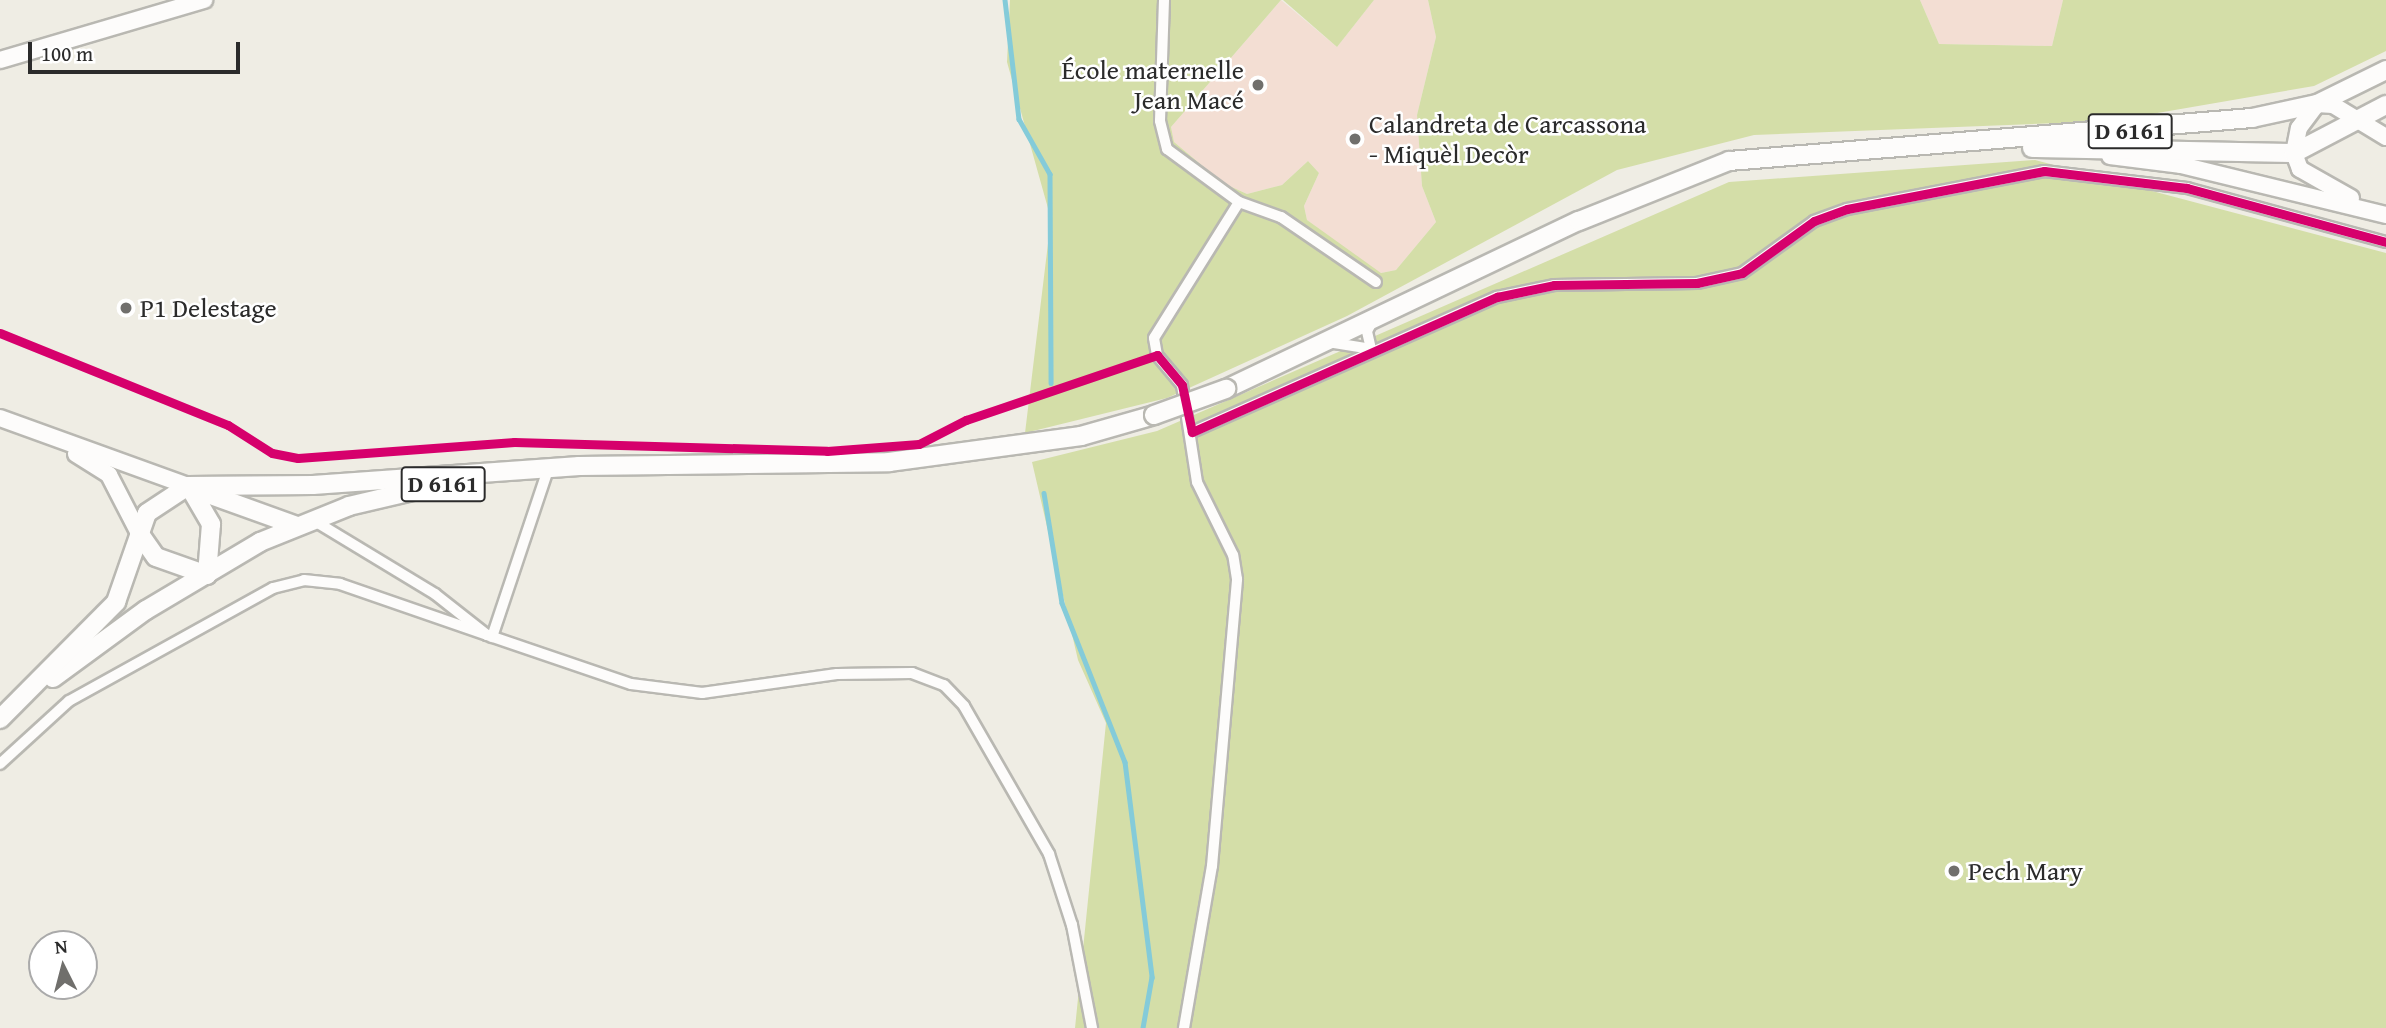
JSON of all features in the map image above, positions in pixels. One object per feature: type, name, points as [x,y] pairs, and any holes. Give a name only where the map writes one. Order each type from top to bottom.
[{"type":"main road","name":"D 6161","points":[[3,716],[146,610],[207,575],[304,523],[420,487],[579,466],[902,461],[1081,436],[1154,415],[1226,389],[1579,221],[1730,161],[2177,127],[2318,104],[2386,70]]},
{"type":"main road","name":"D 6161","points":[[1941,144],[2294,153],[2363,121],[2386,105]]},
{"type":"main road","points":[[3,716],[116,602],[139,533],[158,502],[188,486],[313,485],[579,466]]},
{"type":"main road","points":[[188,486],[304,523]]},
{"type":"main road","points":[[139,533],[156,557],[207,575],[211,524],[188,486]]},
{"type":"street","points":[[0,60],[204,0]]},
{"type":"street","points":[[1164,0],[1160,121],[1167,149],[1239,202],[1280,217],[1376,282]]},
{"type":"street","points":[[2383,215],[2312,181],[2294,153],[2299,128],[2318,104],[2363,121],[2386,137]]},
{"type":"street","points":[[2059,149],[2181,165],[2383,215]]},
{"type":"street","points":[[1192,432],[1371,349],[1497,297],[1554,285],[1697,283],[1742,273],[1805,226],[1847,209],[2045,171],[2187,188],[2386,242]]},
{"type":"street","points":[[1184,1028],[1212,866],[1237,579],[1233,555],[1197,482],[1192,432],[1182,385],[1157,355],[1154,338],[1239,202]]},
{"type":"street","points":[[1371,349],[1367,331],[1374,318]]},
{"type":"street","points":[[1325,342],[1371,349]]},
{"type":"street","points":[[0,418],[56,442],[188,486]]},
{"type":"street","points":[[56,442],[109,475],[139,533]]},
{"type":"street","points":[[490,636],[548,470]]},
{"type":"street","points":[[304,523],[435,594],[490,636]]},
{"type":"street","points":[[0,764],[69,701],[273,588],[304,580],[340,584],[631,684],[702,693],[837,674],[912,673],[944,685],[964,706],[1049,854],[1072,925],[1092,1028]]},
{"type":"shaded area","name":"Calandreta de Carcassona - Miquèl Decòr","points":[[1281,0],[1337,47],[1374,0],[1428,0],[1436,37],[1417,115],[1422,186],[1436,222],[1396,270],[1381,273],[1367,266],[1307,220],[1304,206],[1319,173],[1308,161],[1282,185],[1247,194],[1223,183],[1174,142],[1171,127]]},
{"type":"shaded area","points":[[1920,0],[2063,0],[2052,46],[1939,44]]},
{"type":"green space","points":[[1010,0],[1281,0],[1171,127],[1174,142],[1223,183],[1247,194],[1282,185],[1308,161],[1319,173],[1304,206],[1307,220],[1381,273],[1396,270],[1436,222],[1422,186],[1417,115],[1436,37],[1428,0],[1920,0],[1939,44],[2052,46],[2063,0],[2386,0],[2386,51],[2314,86],[2111,121],[1754,135],[1617,170],[1347,316],[1167,398],[1025,433],[1051,219],[1007,62]]},
{"type":"green space","points":[[1283,0],[1374,0],[1337,47]]},
{"type":"green space","points":[[2035,160],[2386,253],[2386,1028],[1075,1028],[1106,723],[1078,660],[1032,462],[1157,431],[1729,182]]},
{"type":"waterway","points":[[1005,0],[1019,119],[1050,174],[1051,383]]},
{"type":"waterway","points":[[1044,493],[1062,603],[1125,762],[1152,977],[1143,1028]]},
{"type":"cycle path","points":[[0,333],[228,425],[272,453],[298,458],[514,442],[827,451],[919,444],[966,420],[1157,355],[1182,385],[1192,432],[1497,297],[1554,285],[1697,283],[1742,273],[1814,221],[1847,209],[2044,171],[2187,188],[2386,242]]},
{"type":"place","name":"École maternelle Jean Macé","points":[[1258,85]]},
{"type":"place","name":"Calandreta de Carcassona - Miquèl Decòr","points":[[1355,139]]},
{"type":"place","name":"P1 Delestage","points":[[126,308]]},
{"type":"place","name":"Pech Mary","points":[[1954,871]]}]
